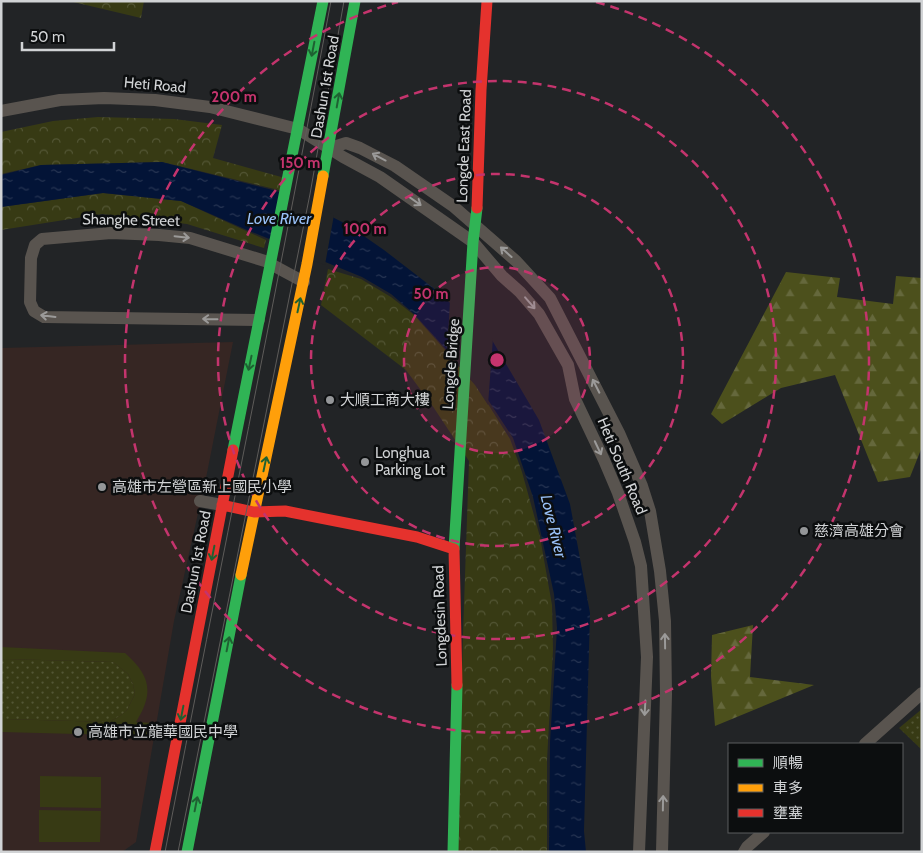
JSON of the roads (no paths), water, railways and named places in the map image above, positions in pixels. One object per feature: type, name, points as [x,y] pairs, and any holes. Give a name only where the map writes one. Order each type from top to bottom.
[{"type":"street","name":"Dashun 1st Road","points":[[155,852],[323,1]]},
{"type":"street","name":"Dashun 1st Road","points":[[304,282],[330,148],[355,1]]},
{"type":"street","name":"Longde East Road","points":[[470,291],[476,224],[480,90],[487,1]]},
{"type":"street","name":"Heti Road","points":[[1,111],[60,100],[104,98],[155,100],[210,107],[298,129],[330,148]]},
{"type":"street","name":"Heti South Road","points":[[330,148],[346,143],[395,166],[476,224],[516,260],[550,298],[615,425],[642,486],[650,511],[659,559],[664,621],[666,694],[662,852]]},
{"type":"street","name":"Heti South Road","points":[[330,148],[380,177],[473,242],[502,276],[520,292],[539,314],[568,365],[574,400],[604,460],[635,542],[641,566],[647,658],[639,852]]},
{"type":"street","name":"Heti South Road","points":[[380,177],[398,177],[453,214],[476,224]]},
{"type":"street","name":"Shanghe Street","points":[[259,320],[44,317],[34,311],[30,302],[31,258],[34,245],[42,239],[111,233],[190,238],[265,261],[304,282]]},
{"type":"street","points":[[187,852],[254,512],[304,282]]},
{"type":"street","name":"Longde Bridge","points":[[454,549],[470,291]]},
{"type":"street","name":"Longdesin Road","points":[[200,501],[254,512],[285,512],[417,537],[454,549],[458,707],[453,852]]},
{"type":"street","points":[[866,743],[922,693]]},
{"type":"street","points":[[744,852],[763,833]]},
{"type":"water","name":"Love River","points":[[162,162],[289,195],[348,225],[432,287],[492,340],[539,420],[570,504],[590,613],[584,831],[586,852],[549,852],[550,742],[557,628],[554,594],[533,497],[513,438],[477,383],[413,313],[391,294],[362,277],[181,201],[103,193],[1,207],[1,175],[41,165]]},
{"type":"tram line","points":[[165,852],[331,1]]},
{"type":"tram line","points":[[178,852],[310,194],[344,1]]},
{"type":"place","name":"大順工商大樓","points":[[330,400]]},
{"type":"place","name":"Longhua Parking Lot","points":[[365,462]]},
{"type":"place","name":"高雄市左營區新上國民小學","points":[[102,487]]},
{"type":"place","name":"慈濟高雄分會","points":[[804,531]]},
{"type":"place","name":"高雄市立龍華國民中學","points":[[78,732]]}]
